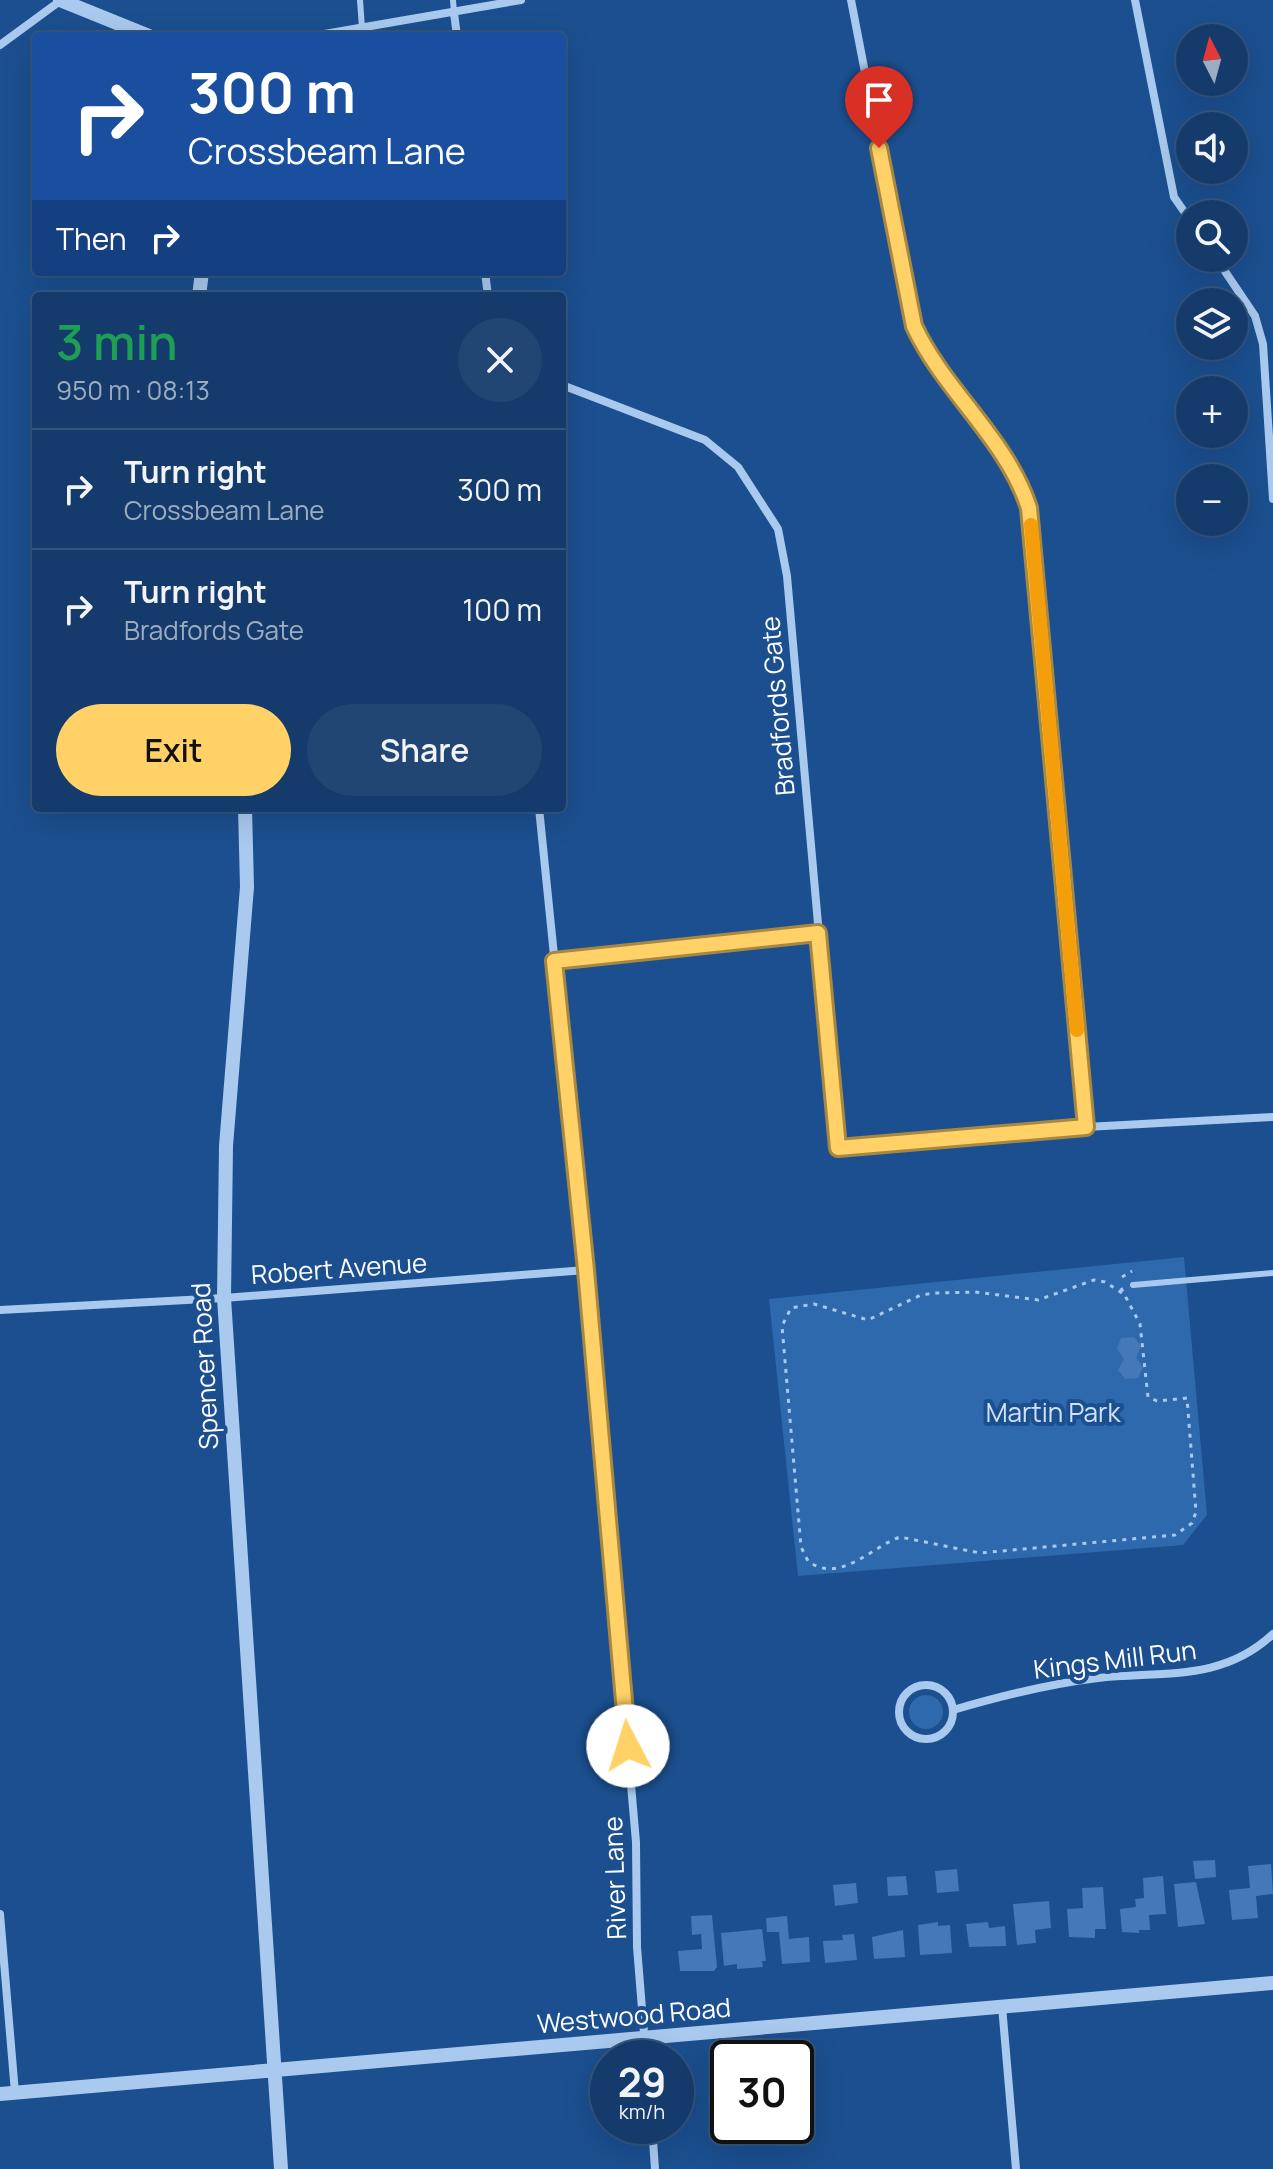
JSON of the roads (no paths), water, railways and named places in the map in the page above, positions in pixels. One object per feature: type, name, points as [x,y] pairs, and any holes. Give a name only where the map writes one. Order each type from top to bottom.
[{"type":"street","points":[[0,45],[60,0],[139,32]]},
{"type":"street","points":[[338,32],[521,0]]},
{"type":"street","points":[[851,0],[914,326],[926,352],[1019,477],[1029,508],[1086,1127],[1273,1117]]},
{"type":"street","points":[[1135,0],[1176,200]]},
{"type":"street","points":[[454,13],[456,32]]},
{"type":"street","points":[[1225,272],[1255,316],[1263,344],[1273,499]]},
{"type":"street","name":"Bradfords Gate","points":[[566,387],[705,440],[738,467],[778,529],[787,576],[838,1148],[1086,1127]]},
{"type":"street","name":"Spencer Road","points":[[245,812],[247,887],[226,1146],[224,1298],[281,2169]]},
{"type":"street","name":"River Lane","points":[[539,812],[586,1270],[636,1842],[637,1947],[644,2039]]},
{"type":"street","points":[[554,961],[818,933]]},
{"type":"street","name":"Robert Avenue","points":[[0,1310],[224,1298],[586,1270]]},
{"type":"street","name":"Kings Mill Run","points":[[953,1710],[1016,1692],[1097,1679],[1225,1666],[1251,1654],[1273,1634]]},
{"type":"street","points":[[922,1685],[939,1688],[946,1694],[953,1710],[944,1732],[929,1738],[907,1731],[899,1717],[901,1700],[922,1685]]},
{"type":"street","points":[[0,1914],[8,2093]]},
{"type":"street","name":"Westwood Road","points":[[8,2093],[1273,1983]]},
{"type":"street","points":[[1002,2006],[1016,2169]]},
{"type":"street","points":[[653,2144],[655,2169]]},
{"type":"lane","points":[[360,0],[362,28]]},
{"type":"lane","points":[[453,0],[454,13]]},
{"type":"lane","points":[[1133,1285],[1273,1273]]},
{"type":"park label","name":"Martin Park","points":[[1053,1413]]}]
